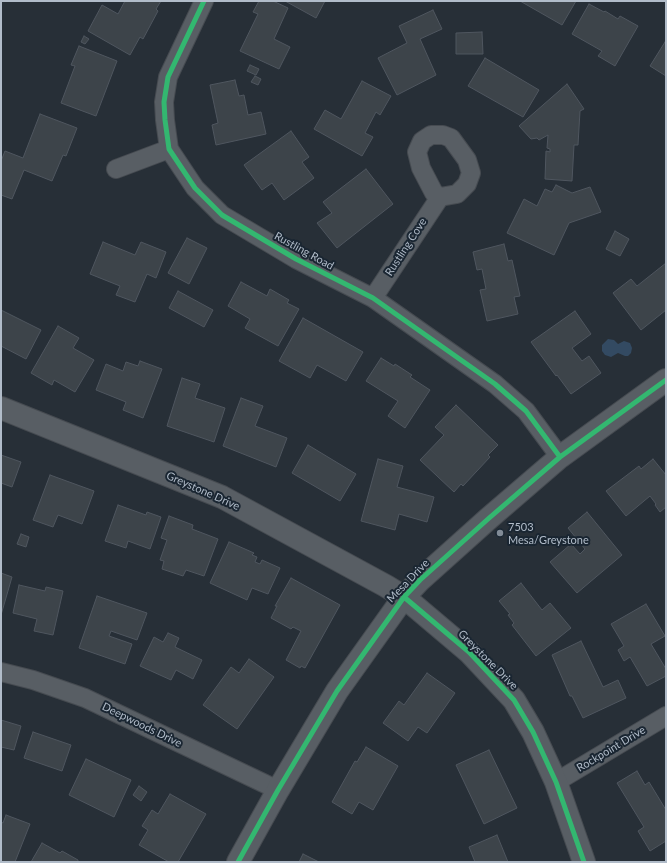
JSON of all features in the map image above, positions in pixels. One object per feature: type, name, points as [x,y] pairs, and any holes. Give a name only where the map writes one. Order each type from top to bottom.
[{"type":"street","name":"Rustling Road","points":[[204,1],[168,77],[164,102],[169,148],[195,188],[222,215],[296,259],[373,298],[495,384],[526,411],[560,457]]},
{"type":"street","points":[[116,169],[169,148]]},
{"type":"street","name":"Rustling Cove","points":[[373,298],[440,196]]},
{"type":"street","name":"Mesa Drive","points":[[238,862],[278,790],[337,691],[404,597],[420,580],[560,457],[666,380]]},
{"type":"street","name":"Greystone Drive","points":[[1,408],[222,497],[404,597],[470,652],[514,700],[533,732],[556,782],[584,862]]},
{"type":"street","name":"Deepwoods Drive","points":[[1,672],[33,680],[86,698],[278,790]]},
{"type":"street","name":"Rockpoint Drive","points":[[556,782],[666,716]]},
{"type":"water","points":[[608,339],[614,340],[618,344],[624,341],[630,343],[632,348],[631,353],[628,356],[618,353],[611,357],[605,355],[602,351],[602,345]]},
{"type":"building","points":[[125,1],[161,1],[156,9],[158,11],[143,39],[140,37],[130,55],[88,31],[102,5],[118,14]]},
{"type":"building","points":[[259,1],[273,1],[288,8],[274,39],[290,47],[279,69],[240,51],[258,14],[253,12]]},
{"type":"building","points":[[285,1],[325,1],[316,18]]},
{"type":"building","points":[[520,1],[576,1],[562,25]]},
{"type":"building","points":[[589,4],[618,19],[620,16],[638,26],[615,66],[598,56],[602,51],[572,34]]},
{"type":"building","points":[[433,10],[442,29],[420,39],[436,75],[397,95],[378,58],[407,43],[399,26]]},
{"type":"building","points":[[482,32],[483,54],[456,54],[456,33]]},
{"type":"building","points":[[84,36],[89,39],[85,44],[81,42]]},
{"type":"building","points":[[666,42],[666,76],[650,66]]},
{"type":"building","points":[[79,46],[117,61],[96,116],[61,103],[75,66],[71,65]]},
{"type":"building","points":[[485,58],[539,90],[523,117],[468,86]]},
{"type":"building","points":[[250,65],[259,69],[256,75],[247,71]]},
{"type":"building","points":[[255,76],[261,79],[258,85],[251,82]]},
{"type":"building","points":[[235,80],[239,96],[244,95],[248,115],[261,112],[266,134],[216,145],[212,125],[218,123],[210,85]]},
{"type":"building","points":[[362,81],[391,96],[380,115],[376,112],[365,133],[373,137],[362,156],[314,129],[325,110],[341,119]]},
{"type":"building","points":[[567,84],[584,109],[580,111],[578,145],[574,145],[572,181],[545,179],[546,151],[550,152],[550,149],[547,148],[548,135],[539,140],[537,138],[531,139],[519,126]]},
{"type":"building","points":[[40,114],[77,128],[66,156],[63,155],[52,181],[24,170],[12,199],[1,195],[1,161],[5,151],[23,158]]},
{"type":"building","points":[[291,131],[309,157],[302,162],[314,178],[284,200],[272,183],[262,190],[244,165]]},
{"type":"building","points":[[366,169],[393,204],[337,248],[317,223],[332,213],[323,202]]},
{"type":"building","points":[[556,185],[572,193],[590,187],[601,212],[569,223],[554,255],[507,233],[524,199],[537,206],[545,189],[552,192]]},
{"type":"building","points":[[615,231],[629,239],[620,256],[606,249]]},
{"type":"building","points":[[187,238],[207,248],[189,284],[168,273]]},
{"type":"building","points":[[103,242],[135,255],[141,242],[166,252],[156,278],[147,274],[135,302],[116,295],[120,286],[90,274]]},
{"type":"building","points":[[504,244],[508,261],[512,260],[520,296],[514,297],[518,314],[487,321],[480,290],[486,289],[482,269],[477,270],[473,252]]},
{"type":"building","points":[[666,263],[666,310],[641,330],[613,293],[631,279],[637,286]]},
{"type":"building","points":[[241,282],[267,296],[270,289],[289,300],[287,303],[299,309],[278,346],[245,328],[250,319],[228,306]]},
{"type":"building","points":[[178,291],[213,310],[204,327],[169,308]]},
{"type":"building","points":[[1,310],[41,330],[26,359],[1,346]]},
{"type":"building","points":[[575,311],[591,334],[572,348],[582,361],[589,356],[601,373],[571,394],[531,342]]},
{"type":"building","points":[[303,318],[363,352],[346,381],[317,365],[310,378],[279,361]]},
{"type":"building","points":[[58,326],[79,338],[73,348],[94,360],[75,392],[54,380],[52,385],[31,373]]},
{"type":"building","points":[[381,358],[394,366],[395,364],[412,375],[410,377],[430,390],[405,428],[388,416],[398,401],[366,381]]},
{"type":"building","points":[[140,361],[162,369],[143,418],[123,410],[126,402],[96,390],[106,364],[123,371],[126,362],[138,366]]},
{"type":"building","points":[[182,378],[200,384],[195,398],[225,408],[214,442],[167,426]]},
{"type":"building","points":[[241,398],[263,406],[255,426],[287,438],[276,467],[223,446]]},
{"type":"building","points":[[456,405],[498,445],[488,455],[490,457],[463,486],[461,484],[454,492],[420,460],[444,435],[435,427]]},
{"type":"building","points":[[308,445],[356,474],[340,501],[292,473]]},
{"type":"building","points":[[1,455],[21,462],[12,487],[1,483]]},
{"type":"building","points":[[378,459],[403,466],[397,487],[434,497],[427,522],[399,514],[395,530],[361,521]]},
{"type":"building","points":[[653,459],[666,475],[666,507],[660,512],[650,496],[626,516],[606,491],[639,466],[641,469]]},
{"type":"building","points":[[50,475],[94,491],[82,524],[58,515],[53,527],[33,520]]},
{"type":"building","points":[[118,505],[146,515],[147,512],[161,517],[150,549],[128,541],[126,548],[105,541]]},
{"type":"building","points":[[587,512],[622,555],[577,593],[550,562],[571,544],[580,554],[585,549],[568,528]]},
{"type":"building","points":[[169,516],[193,525],[192,529],[218,539],[204,576],[186,570],[183,576],[162,569],[164,561],[160,560],[167,540],[161,538]]},
{"type":"building","points":[[21,534],[29,537],[26,547],[17,544]]},
{"type":"building","points":[[229,542],[254,553],[252,555],[257,557],[255,562],[260,564],[262,560],[280,568],[268,594],[252,588],[247,600],[210,583]]},
{"type":"building","points":[[1,573],[12,577],[1,615]]},
{"type":"building","points":[[291,578],[340,605],[305,668],[301,666],[300,668],[286,660],[301,631],[293,627],[291,629],[271,618],[277,606],[275,606]]},
{"type":"building","points":[[521,583],[542,610],[550,603],[571,628],[536,656],[512,625],[514,623],[508,615],[510,614],[499,601]]},
{"type":"building","points":[[19,585],[45,591],[46,587],[63,591],[53,635],[34,631],[37,619],[13,613]]},
{"type":"building","points":[[97,596],[147,613],[137,640],[111,631],[109,636],[132,644],[125,664],[79,648]]},
{"type":"building","points":[[646,604],[665,636],[651,644],[666,669],[666,676],[647,686],[630,657],[624,661],[618,650],[624,646],[611,624]]},
{"type":"building","points":[[168,633],[179,638],[175,647],[202,660],[193,679],[176,670],[171,680],[140,666],[154,637],[163,642]]},
{"type":"building","points":[[581,641],[603,687],[618,680],[626,698],[583,718],[572,696],[570,696],[552,655]]},
{"type":"building","points":[[249,659],[274,677],[237,729],[203,705],[231,667],[239,673]]},
{"type":"building","points":[[427,673],[455,693],[427,733],[418,727],[408,741],[383,723],[399,701],[404,705]]},
{"type":"building","points":[[1,720],[21,726],[14,750],[1,747]]},
{"type":"building","points":[[33,732],[71,745],[62,771],[24,758]]},
{"type":"building","points":[[366,747],[398,766],[373,810],[359,802],[352,814],[332,802],[355,761],[357,762]]},
{"type":"building","points":[[489,750],[517,808],[484,824],[456,765]]},
{"type":"building","points":[[86,759],[131,780],[114,817],[69,795]]},
{"type":"building","points":[[637,771],[645,785],[649,782],[666,810],[666,841],[650,851],[638,831],[644,827],[617,783]]},
{"type":"building","points":[[139,786],[147,792],[141,801],[133,795]]},
{"type":"building","points":[[170,794],[206,814],[178,862],[169,862],[139,845],[148,830],[142,826],[152,810],[158,814]]},
{"type":"building","points":[[6,815],[30,824],[15,862],[1,862],[1,822],[3,823]]},
{"type":"building","points":[[497,835],[508,862],[475,862],[469,847]]},
{"type":"building","points":[[42,843],[60,853],[62,851],[78,860],[78,862],[31,862]]},
{"type":"building","points":[[303,854],[319,862],[299,862]]},
{"type":"cycle path","points":[[204,1],[168,77],[164,102],[169,149],[195,188],[222,215],[296,259],[373,298],[495,384],[526,411],[560,457]]},
{"type":"cycle path","points":[[238,862],[278,790],[337,691],[404,597],[420,580],[560,457],[666,380]]},
{"type":"cycle path","points":[[404,597],[469,652],[514,700],[533,732],[556,782],[584,862]]},
{"type":"place","name":"7503 Mesa/Greystone","points":[[500,533]]}]
